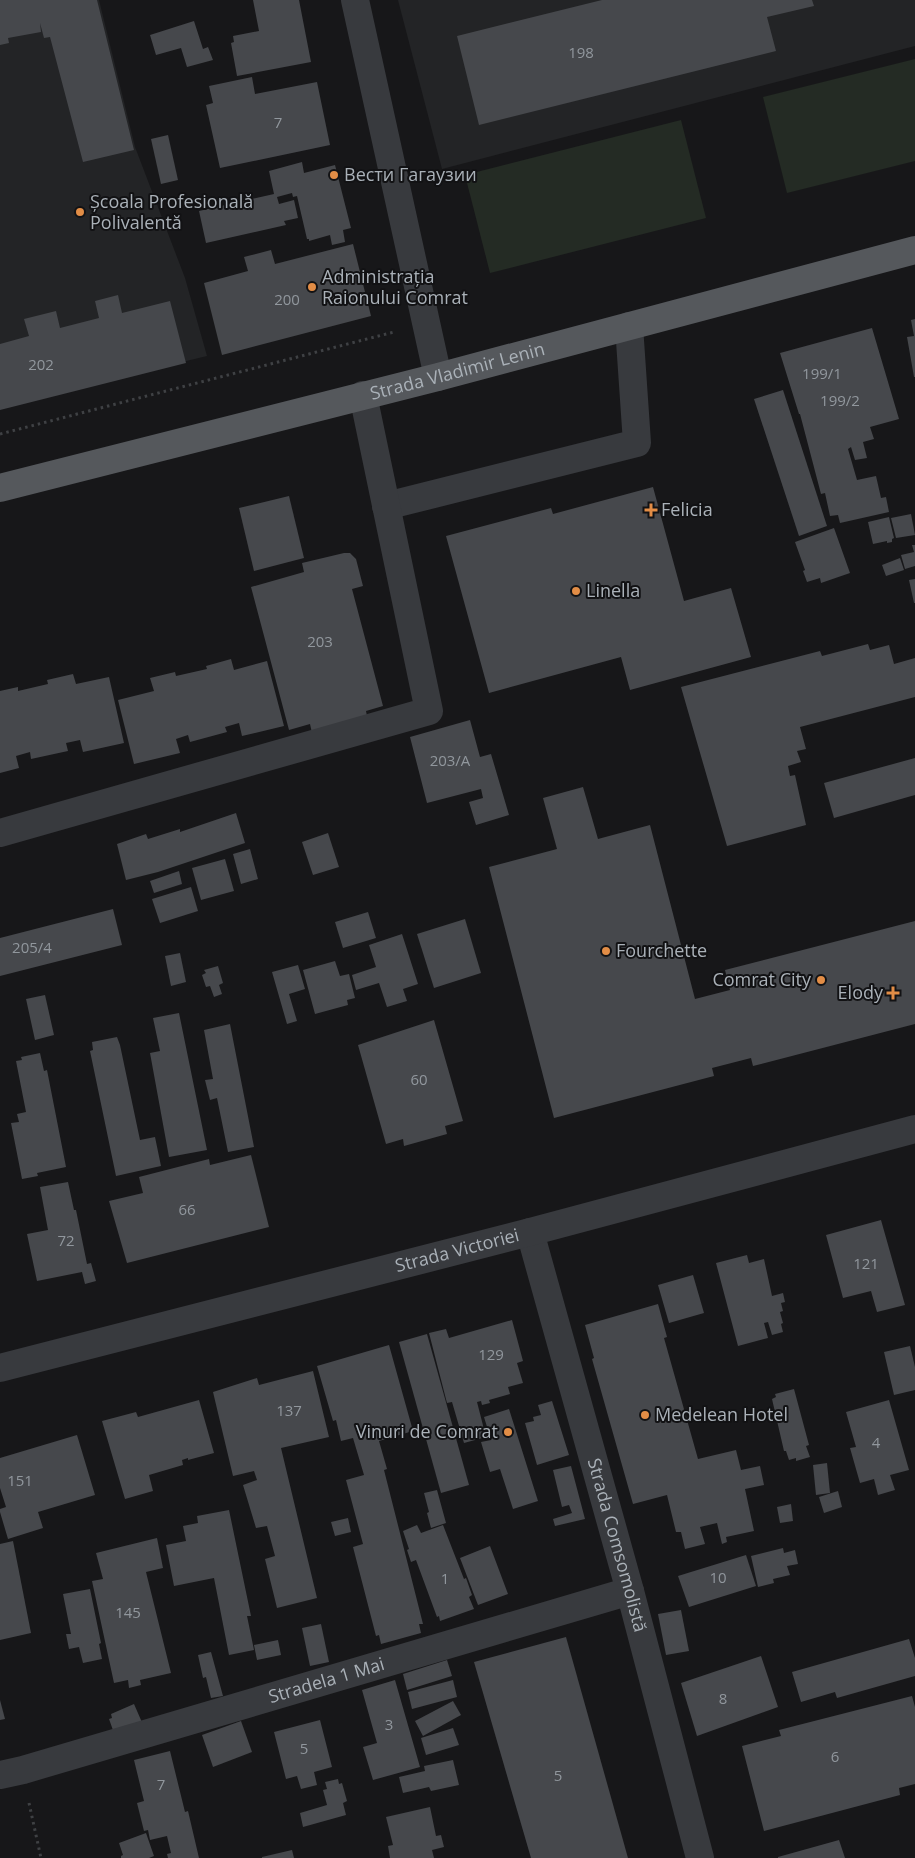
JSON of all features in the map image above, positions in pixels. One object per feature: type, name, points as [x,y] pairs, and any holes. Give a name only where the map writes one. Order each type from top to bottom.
[{"type":"main road","name":"Strada Vladimir Lenin","points":[[0,488],[438,377],[915,250]]},
{"type":"street","points":[[355,0],[438,377]]},
{"type":"street","points":[[386,506],[637,443],[628,326]]},
{"type":"street","points":[[0,833],[429,711],[363,396]]},
{"type":"street","name":"Strada Victoriei","points":[[0,1368],[530,1232],[915,1130]]},
{"type":"street","name":"Strada Comsomolistă","points":[[530,1232],[630,1591],[700,1858]]},
{"type":"street","name":"Stradela 1 Mai","points":[[11,1772],[630,1591]]},
{"type":"path","points":[[0,434],[426,323]]},
{"type":"path","points":[[11,1772],[41,1858]]},
{"type":"shaded area","name":"Școala Profesională Polivalentă","points":[[0,0],[99,0],[135,147],[185,278],[207,356],[0,406]]},
{"type":"shaded area","points":[[398,0],[915,0],[915,46],[442,169]]},
{"type":"shaded area","points":[[915,59],[915,161],[787,193],[763,97]]},
{"type":"shaded area","points":[[681,120],[706,218],[490,273],[465,175]]},
{"type":"building","points":[[0,0],[97,0],[134,150],[83,162],[50,37],[44,38],[40,23],[41,32],[8,38],[9,43],[0,45]]},
{"type":"building","points":[[253,0],[299,0],[311,62],[237,76],[231,43],[234,42],[233,36],[259,31]]},
{"type":"building","points":[[602,0],[812,0],[814,6],[767,17],[776,51],[479,125],[457,36]]},
{"type":"building","points":[[194,21],[203,49],[208,47],[213,60],[187,67],[181,48],[156,55],[150,35]]},
{"type":"building","points":[[252,77],[255,94],[317,82],[330,145],[220,168],[206,105],[213,103],[209,86]]},
{"type":"building","points":[[168,135],[178,180],[161,184],[151,139]]},
{"type":"building","points":[[302,162],[304,173],[335,165],[351,228],[343,230],[345,242],[332,245],[330,235],[309,241],[297,196],[293,197],[292,193],[277,197],[279,204],[294,200],[298,218],[284,221],[286,225],[206,243],[199,211],[274,194],[269,171]]},
{"type":"building","points":[[353,244],[371,316],[222,355],[204,283],[248,271],[244,257],[271,250],[275,264]]},
{"type":"building","points":[[118,295],[122,313],[170,301],[186,363],[0,410],[0,344],[29,336],[24,319],[56,311],[60,328],[99,318],[95,301]]},
{"type":"building","points":[[915,319],[914,377],[907,337],[914,336],[911,320]]},
{"type":"building","points":[[872,328],[899,419],[870,427],[874,439],[863,442],[867,458],[855,460],[851,447],[848,449],[857,480],[876,476],[881,498],[886,497],[889,512],[840,523],[838,515],[830,516],[825,493],[821,494],[800,414],[780,353]]},
{"type":"building","points":[[783,390],[827,526],[799,536],[754,399]]},
{"type":"building","points":[[653,487],[684,601],[731,588],[751,657],[630,690],[621,657],[489,693],[446,536],[551,508],[553,514]]},
{"type":"building","points":[[289,496],[304,558],[254,571],[239,508]]},
{"type":"building","points":[[911,514],[915,535],[896,538],[891,518]]},
{"type":"building","points":[[889,517],[894,538],[892,542],[887,543],[887,541],[873,544],[868,522]]},
{"type":"building","points":[[834,528],[850,573],[821,583],[820,578],[807,582],[803,571],[805,570],[795,542]]},
{"type":"building","points":[[912,545],[915,545],[915,566],[905,569],[901,555],[914,552]]},
{"type":"building","points":[[350,553],[356,559],[363,586],[352,589],[383,706],[366,711],[368,721],[312,733],[310,724],[289,730],[251,587],[304,572],[302,563]]},
{"type":"building","points":[[900,558],[904,570],[886,576],[882,565]]},
{"type":"building","points":[[915,579],[915,603],[914,603],[909,580]]},
{"type":"building","points":[[868,644],[870,650],[889,645],[894,664],[915,658],[915,697],[800,727],[806,749],[797,751],[801,762],[788,766],[790,776],[795,775],[806,825],[727,846],[681,687],[820,651],[822,656]]},
{"type":"building","points":[[231,659],[234,670],[267,661],[284,726],[242,736],[239,723],[225,727],[227,732],[190,742],[188,735],[176,739],[180,753],[134,764],[118,700],[154,691],[150,678],[175,672],[176,676],[207,669],[206,666]]},
{"type":"building","points":[[73,674],[76,684],[109,677],[124,743],[83,752],[80,740],[66,743],[68,751],[31,759],[30,752],[16,756],[19,768],[0,773],[0,691],[18,687],[18,691],[48,684],[47,680]]},
{"type":"building","points":[[470,720],[480,757],[491,754],[509,815],[476,825],[469,802],[483,798],[481,789],[427,803],[410,737]]},
{"type":"building","points":[[915,758],[915,795],[834,818],[824,783]]},
{"type":"building","name":"Comrat City","points":[[583,787],[598,839],[650,825],[695,999],[730,990],[725,970],[915,921],[915,1024],[753,1066],[751,1058],[712,1068],[714,1076],[554,1118],[489,867],[557,849],[543,798]]},
{"type":"building","points":[[236,813],[245,843],[158,872],[126,880],[117,844],[146,834],[148,839],[180,829],[180,832]]},
{"type":"building","points":[[328,833],[339,867],[313,875],[302,842]]},
{"type":"building","points":[[250,849],[258,879],[241,884],[233,854]]},
{"type":"building","points":[[225,859],[234,891],[201,900],[192,868]]},
{"type":"building","points":[[179,871],[182,884],[154,893],[150,881]]},
{"type":"building","points":[[191,887],[198,911],[160,923],[152,899]]},
{"type":"building","points":[[113,909],[122,945],[0,976],[0,938]]},
{"type":"building","points":[[368,912],[376,938],[343,948],[335,922]]},
{"type":"building","points":[[465,919],[481,973],[434,988],[417,934]]},
{"type":"building","points":[[402,934],[418,984],[403,989],[407,1001],[387,1007],[379,983],[356,990],[352,975],[376,967],[369,945]]},
{"type":"building","points":[[180,953],[186,982],[171,986],[165,956]]},
{"type":"building","points":[[335,961],[340,976],[349,974],[355,998],[347,1000],[348,1005],[315,1014],[303,970]]},
{"type":"building","points":[[298,965],[305,989],[289,994],[297,1021],[287,1024],[272,972]]},
{"type":"building","points":[[218,966],[223,983],[219,985],[222,994],[214,997],[210,986],[206,987],[202,975],[206,973],[204,970]]},
{"type":"building","points":[[45,995],[54,1035],[35,1040],[26,999]]},
{"type":"building","points":[[179,1013],[207,1150],[169,1157],[150,1053],[160,1051],[153,1018]]},
{"type":"building","points":[[434,1020],[463,1121],[445,1126],[447,1134],[404,1146],[403,1139],[386,1144],[358,1045]]},
{"type":"building","points":[[230,1024],[254,1147],[228,1152],[217,1098],[210,1100],[205,1080],[213,1079],[204,1030]]},
{"type":"building","points":[[117,1037],[140,1140],[155,1137],[161,1166],[116,1176],[90,1051],[93,1050],[92,1042]]},
{"type":"building","points":[[40,1053],[44,1071],[47,1070],[66,1167],[37,1173],[38,1176],[22,1179],[11,1123],[19,1122],[17,1114],[26,1112],[16,1061],[22,1060],[21,1057]]},
{"type":"building","points":[[251,1155],[269,1227],[127,1263],[109,1201],[143,1193],[139,1177],[209,1159],[210,1165]]},
{"type":"building","points":[[68,1182],[87,1264],[91,1263],[96,1281],[85,1284],[82,1272],[37,1281],[27,1234],[48,1230],[40,1187]]},
{"type":"building","points":[[881,1220],[905,1305],[877,1312],[871,1291],[843,1298],[826,1235]]},
{"type":"building","points":[[747,1255],[749,1263],[764,1259],[772,1296],[783,1293],[785,1302],[781,1303],[783,1311],[780,1312],[783,1332],[772,1335],[768,1322],[764,1323],[768,1338],[738,1346],[716,1263]]},
{"type":"building","points":[[693,1275],[704,1313],[669,1323],[658,1285]]},
{"type":"building","points":[[658,1304],[667,1337],[664,1338],[698,1459],[736,1450],[741,1470],[760,1466],[764,1485],[745,1489],[754,1531],[726,1537],[727,1542],[722,1544],[717,1523],[700,1527],[705,1544],[685,1549],[681,1532],[676,1532],[667,1495],[633,1504],[592,1359],[594,1358],[585,1325]]},
{"type":"building","points":[[512,1320],[523,1361],[517,1363],[523,1383],[508,1387],[510,1394],[489,1400],[490,1403],[482,1405],[481,1401],[477,1402],[486,1437],[464,1443],[452,1402],[447,1403],[429,1333],[446,1329],[449,1338]]},
{"type":"building","points":[[427,1334],[469,1485],[441,1493],[399,1342]]},
{"type":"building","points":[[389,1345],[413,1431],[379,1441],[387,1469],[384,1470],[423,1624],[419,1624],[421,1633],[381,1644],[379,1635],[376,1636],[353,1547],[363,1544],[346,1480],[364,1475],[353,1438],[341,1441],[336,1420],[333,1421],[317,1366]]},
{"type":"building","points":[[910,1346],[915,1367],[915,1390],[894,1395],[884,1352]]},
{"type":"building","points":[[313,1371],[329,1437],[281,1448],[317,1598],[277,1608],[265,1559],[275,1556],[267,1526],[256,1528],[243,1485],[257,1480],[254,1471],[233,1476],[213,1392],[257,1378],[259,1385]]},
{"type":"building","points":[[794,1389],[809,1445],[806,1446],[810,1457],[796,1461],[796,1458],[789,1460],[786,1451],[784,1451],[772,1399],[776,1397],[775,1394]]},
{"type":"building","points":[[199,1400],[214,1453],[182,1460],[183,1465],[149,1475],[153,1491],[125,1499],[102,1421],[136,1412],[138,1417]]},
{"type":"building","points":[[889,1400],[909,1470],[890,1475],[895,1490],[878,1495],[874,1479],[860,1483],[850,1448],[856,1447],[846,1412]]},
{"type":"building","points":[[552,1401],[569,1455],[537,1465],[525,1423],[534,1421],[533,1417],[541,1415],[538,1405]]},
{"type":"building","points":[[509,1409],[538,1501],[513,1509],[500,1469],[490,1472],[481,1442],[491,1440],[484,1417]]},
{"type":"building","points":[[77,1435],[95,1495],[38,1512],[43,1528],[8,1539],[0,1512],[0,1509],[6,1507],[0,1488],[0,1458]]},
{"type":"building","points":[[827,1463],[830,1493],[816,1495],[813,1465]]},
{"type":"building","points":[[571,1466],[585,1519],[555,1526],[553,1519],[572,1513],[569,1505],[562,1507],[553,1470]]},
{"type":"building","points":[[437,1490],[446,1523],[431,1528],[424,1493]]},
{"type":"building","points":[[838,1491],[842,1507],[824,1513],[819,1497]]},
{"type":"building","points":[[791,1504],[793,1521],[780,1523],[777,1507]]},
{"type":"building","points":[[229,1510],[251,1616],[247,1616],[254,1650],[229,1655],[214,1578],[174,1586],[166,1545],[186,1541],[183,1526],[198,1523],[197,1516]]},
{"type":"building","points":[[348,1518],[351,1532],[335,1536],[331,1522]]},
{"type":"building","points":[[417,1525],[421,1533],[443,1525],[464,1579],[466,1578],[472,1595],[469,1597],[474,1609],[440,1621],[439,1616],[437,1617],[416,1560],[411,1562],[407,1550],[409,1549],[403,1531]]},
{"type":"building","points":[[157,1538],[163,1568],[146,1572],[171,1673],[140,1680],[141,1685],[129,1688],[128,1680],[114,1683],[92,1581],[103,1579],[96,1553]]},
{"type":"building","points":[[13,1541],[31,1633],[0,1640],[0,1544]]},
{"type":"building","points":[[490,1546],[508,1594],[478,1605],[460,1558]]},
{"type":"building","points":[[783,1548],[784,1553],[795,1550],[798,1564],[787,1566],[790,1575],[773,1579],[774,1583],[758,1587],[751,1556]]},
{"type":"building","points":[[746,1555],[756,1586],[689,1607],[678,1576]]},
{"type":"building","points":[[90,1589],[101,1643],[99,1644],[102,1659],[83,1663],[79,1647],[69,1649],[66,1634],[71,1634],[63,1594]]},
{"type":"building","points":[[681,1610],[689,1651],[666,1655],[658,1614]]},
{"type":"building","points":[[321,1624],[329,1662],[310,1666],[302,1628]]},
{"type":"building","points":[[566,1637],[628,1858],[531,1858],[474,1662]]},
{"type":"building","points":[[909,1639],[915,1658],[915,1676],[837,1698],[835,1692],[801,1702],[792,1672]]},
{"type":"building","points":[[278,1640],[281,1655],[257,1660],[254,1645]]},
{"type":"building","points":[[211,1652],[223,1696],[211,1698],[206,1677],[203,1678],[198,1655]]},
{"type":"building","points":[[761,1656],[778,1707],[697,1736],[681,1683]]},
{"type":"building","points":[[447,1660],[452,1676],[407,1690],[403,1674]]},
{"type":"building","points":[[395,1680],[420,1767],[373,1780],[363,1747],[377,1743],[362,1690]]},
{"type":"building","points":[[453,1680],[457,1697],[412,1709],[408,1692]]},
{"type":"building","points":[[912,1696],[915,1707],[915,1784],[899,1788],[900,1795],[764,1831],[742,1746],[781,1736],[779,1730]]},
{"type":"building","points":[[0,1700],[5,1719],[0,1720]]},
{"type":"building","points":[[453,1701],[461,1715],[423,1736],[415,1721]]},
{"type":"building","points":[[134,1704],[144,1727],[114,1733],[109,1719],[112,1718],[111,1714]]},
{"type":"building","points":[[320,1720],[332,1767],[314,1772],[317,1785],[301,1789],[297,1776],[286,1779],[274,1732]]},
{"type":"building","points":[[241,1721],[252,1752],[213,1767],[202,1735]]},
{"type":"building","points":[[453,1728],[459,1745],[426,1755],[421,1738]]},
{"type":"building","points":[[170,1751],[185,1812],[188,1811],[199,1858],[168,1858],[167,1854],[171,1853],[167,1836],[150,1840],[148,1830],[144,1831],[137,1803],[144,1801],[134,1760]]},
{"type":"building","points":[[453,1760],[459,1785],[431,1791],[429,1787],[403,1793],[399,1777],[425,1771],[424,1766]]},
{"type":"building","points":[[338,1779],[339,1784],[342,1783],[347,1801],[343,1803],[346,1815],[303,1827],[300,1813],[327,1805],[323,1790],[327,1789],[325,1782]]},
{"type":"building","points":[[430,1807],[436,1836],[441,1835],[444,1847],[432,1850],[434,1858],[390,1858],[388,1846],[393,1845],[386,1817]]},
{"type":"building","points":[[146,1833],[154,1856],[149,1858],[121,1858],[123,1855],[119,1843]]},
{"type":"building","points":[[839,1840],[845,1858],[778,1858],[778,1857]]},
{"type":"building","points":[[292,1850],[294,1858],[262,1858],[262,1857]]},
{"type":"place","name":"Вести Гагаузии","points":[[334,175]]},
{"type":"place","name":"Școala Profesională Polivalentă","points":[[80,212]]},
{"type":"place","name":"Administrația Raionului Comrat","points":[[312,287]]},
{"type":"place","name":"Felicia","points":[[651,510]]},
{"type":"place","name":"Linella","points":[[576,591]]},
{"type":"place","name":"Fourchette","points":[[606,951]]},
{"type":"place","name":"Comrat City","points":[[821,980]]},
{"type":"place","name":"Elody","points":[[893,993]]},
{"type":"place","name":"Medelean Hotel","points":[[645,1415]]},
{"type":"place","name":"Vinuri de Comrat","points":[[508,1432]]}]
